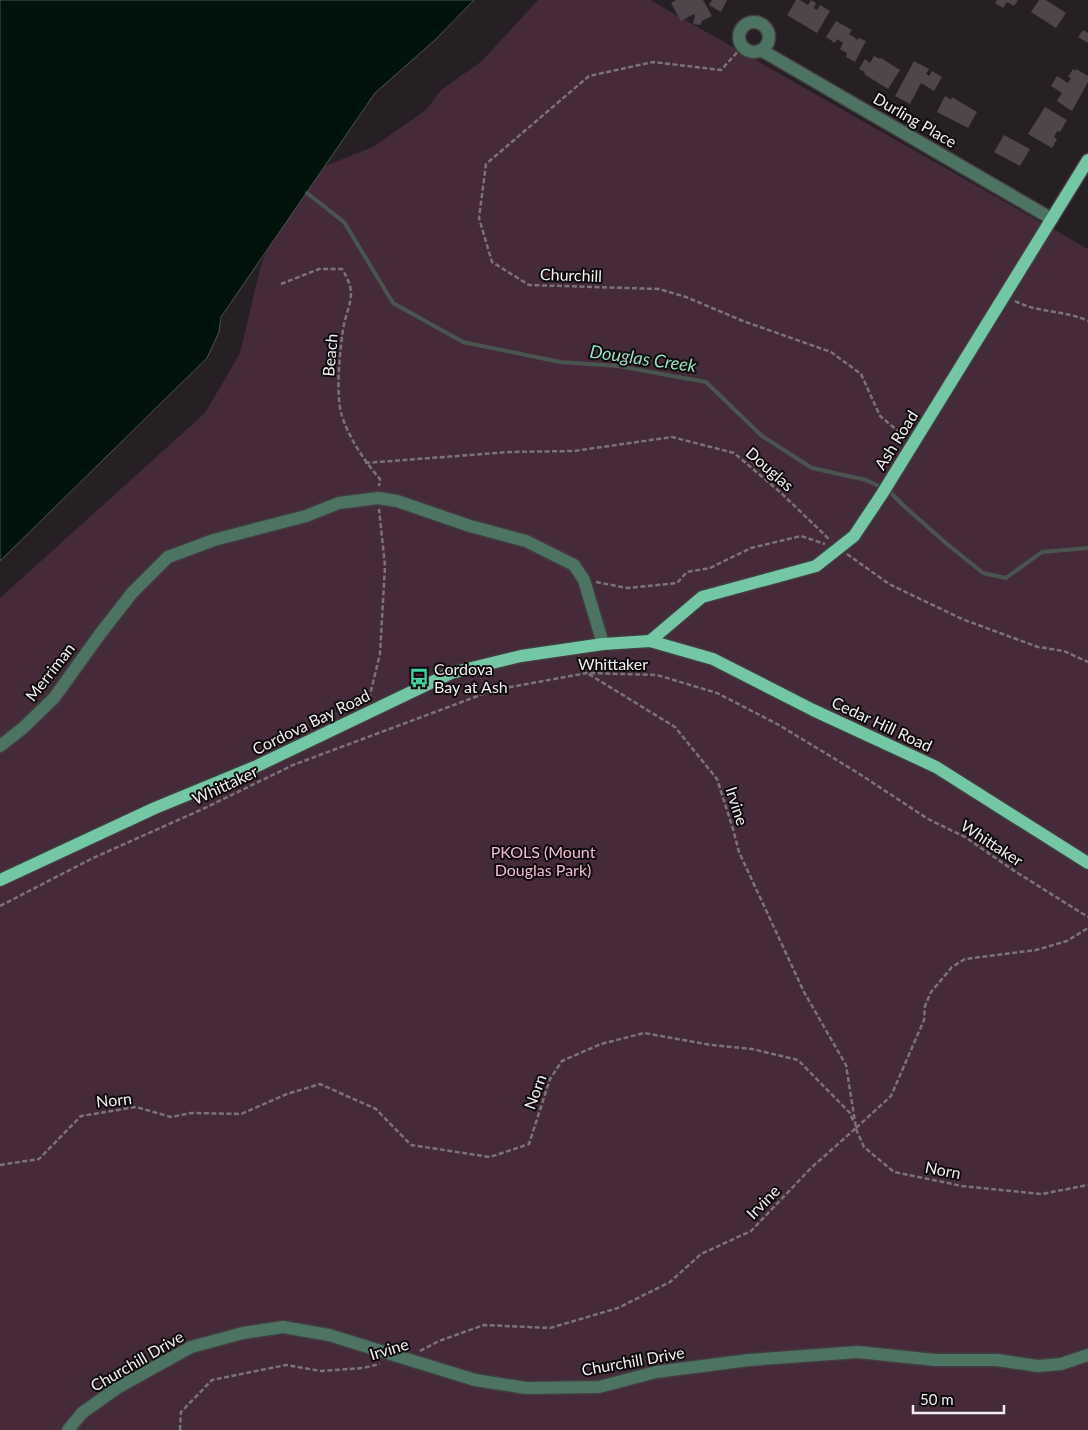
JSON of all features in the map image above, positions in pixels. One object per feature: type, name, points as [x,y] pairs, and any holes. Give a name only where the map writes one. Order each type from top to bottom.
[{"type":"main road","name":"Ash Road","points":[[650,641],[702,597],[816,566],[854,536],[882,494],[1088,160]]},
{"type":"main road","name":"Cordova Bay Road","points":[[0,880],[155,808],[257,766],[451,673],[521,656],[603,644],[650,641]]},
{"type":"main road","name":"Cedar Hill Road","points":[[650,641],[713,659],[813,710],[936,767],[1088,863]]},
{"type":"street","points":[[742,47],[739,38],[741,29],[749,23],[758,22],[766,28],[768,33],[768,42],[761,50]]},
{"type":"street","name":"Durling Place","points":[[742,47],[751,52],[761,50],[1052,219]]},
{"type":"street","points":[[378,498],[526,542],[574,566],[584,580],[603,644]]},
{"type":"street","name":"Merriman","points":[[0,746],[23,728],[54,698],[132,593],[168,557],[214,540],[306,516],[339,503],[378,498]]},
{"type":"street","name":"Churchill Drive","points":[[68,1430],[82,1413],[117,1388],[150,1368],[191,1347],[244,1333],[283,1327],[329,1335],[475,1380],[535,1388],[599,1387],[656,1372],[749,1360],[858,1352],[935,1360],[998,1360],[1038,1366],[1060,1364],[1088,1355]]},
{"type":"path","name":"Churchill","points":[[742,47],[721,70],[653,62],[588,76],[486,164],[478,218],[492,262],[529,285],[659,289],[686,297],[743,321],[831,352],[861,374],[880,416],[913,444]]},
{"type":"path","name":"Beach","points":[[281,284],[319,269],[342,269],[350,281],[351,298],[344,324],[340,352],[338,387],[341,416],[366,463],[380,479],[378,498],[385,566],[380,654],[366,714],[367,737]]},
{"type":"path","points":[[1005,296],[1023,306],[1079,317],[1088,321]]},
{"type":"path","name":"Douglas","points":[[366,463],[510,452],[574,451],[672,437],[734,453],[780,492],[839,549],[889,584],[962,619],[1038,647],[1064,651],[1088,662]]},
{"type":"path","points":[[584,580],[627,588],[677,583],[687,572],[710,568],[751,548],[801,536],[839,549]]},
{"type":"path","name":"Whittaker","points":[[0,906],[93,858],[206,808],[293,765],[494,690],[587,673],[657,675],[717,694],[779,725],[858,773],[928,819],[965,837],[1088,917]]},
{"type":"path","name":"Irvine","points":[[180,1430],[181,1412],[212,1380],[286,1365],[321,1371],[362,1368],[406,1359],[439,1341],[484,1325],[550,1328],[618,1308],[670,1282],[701,1254],[751,1231],[811,1168],[856,1128],[846,1065],[804,992],[739,852],[717,779],[675,728],[587,673]]},
{"type":"path","points":[[856,1128],[891,1096],[924,1020],[925,1006],[931,992],[952,967],[965,959],[1036,950],[1067,941],[1088,928]]},
{"type":"path","name":"Norn","points":[[0,1165],[38,1159],[81,1116],[136,1107],[171,1117],[191,1113],[241,1114],[287,1094],[320,1084],[376,1109],[412,1145],[490,1157],[529,1144],[550,1079],[562,1061],[602,1044],[644,1033],[711,1045],[752,1049],[798,1060],[850,1113],[864,1147],[894,1172],[962,1186],[1042,1194],[1088,1185]]},
{"type":"green space","name":"PKOLS (Mount Douglas Park)","points":[[538,0],[650,0],[1088,249],[1088,1430],[0,1430],[0,598],[205,413],[240,353],[261,265],[300,177],[373,147],[426,110],[441,90],[482,61]]},
{"type":"shaded area","points":[[0,0],[474,0],[435,40],[375,93],[221,317],[219,332],[207,358],[0,561]]},
{"type":"building","points":[[676,0],[703,0],[712,16],[702,21],[700,25],[693,24],[694,14],[681,21],[671,3]]},
{"type":"building","points":[[712,0],[727,0],[721,12],[709,5]]},
{"type":"building","points":[[796,0],[800,0],[808,5],[811,0],[816,3],[814,8],[817,10],[820,5],[830,11],[817,33],[787,15]]},
{"type":"building","points":[[997,0],[1018,0],[1014,6],[1007,2],[1003,8],[995,3]]},
{"type":"building","points":[[1039,0],[1046,0],[1066,13],[1056,28],[1031,12]]},
{"type":"building","points":[[836,21],[852,30],[849,34],[858,40],[859,38],[866,41],[855,62],[846,57],[847,53],[840,49],[843,43],[837,39],[835,43],[826,37]]},
{"type":"building","points":[[1083,30],[1088,33],[1088,43],[1078,37]]},
{"type":"building","points":[[874,56],[881,58],[900,70],[888,89],[859,69],[865,59],[870,63]]},
{"type":"building","points":[[914,61],[929,69],[926,74],[929,76],[932,71],[942,77],[934,91],[921,83],[910,104],[895,96]]},
{"type":"building","points":[[1073,69],[1088,76],[1088,82],[1072,111],[1057,101],[1062,93],[1051,86],[1057,76],[1068,83],[1071,78],[1068,77]]},
{"type":"building","points":[[945,96],[951,100],[952,97],[977,112],[968,128],[937,112]]},
{"type":"building","points":[[1045,107],[1067,120],[1060,132],[1057,131],[1054,137],[1057,139],[1052,148],[1028,134]]},
{"type":"building","points":[[1004,135],[1030,149],[1020,166],[994,152]]},
{"type":"waterway","name":"Douglas Creek","points":[[307,193],[344,222],[393,303],[463,342],[560,362],[618,366],[706,382],[762,436],[812,468],[866,480],[889,491],[947,544],[983,573],[1006,578],[1042,552],[1088,548]]},
{"type":"place","name":"Cordova Bay at Ash","points":[[419,678]]}]
